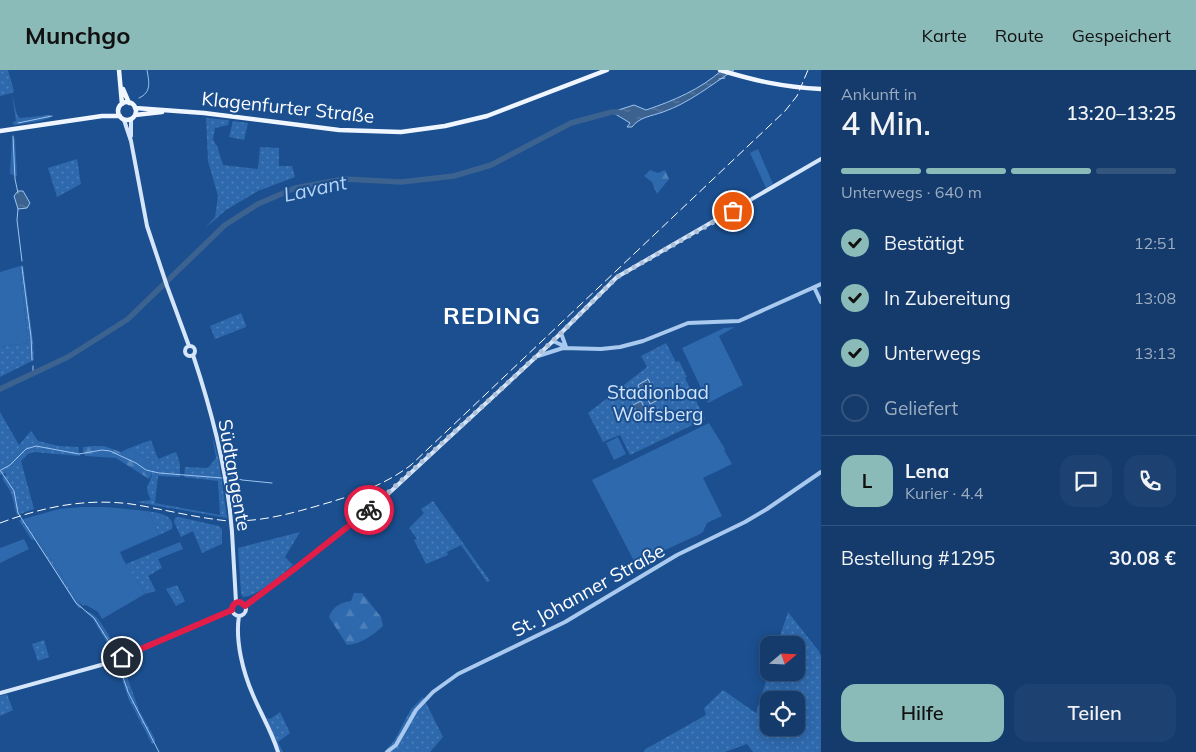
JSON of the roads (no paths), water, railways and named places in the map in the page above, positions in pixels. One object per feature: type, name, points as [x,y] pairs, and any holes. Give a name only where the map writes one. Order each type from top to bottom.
[{"type":"main road","points":[[0,131],[102,116],[118,110],[122,104],[122,86],[119,70]]},
{"type":"main road","name":"Klagenfurter Straße","points":[[135,108],[204,113],[352,132],[401,132],[445,126],[487,116],[607,70]]},
{"type":"main road","points":[[720,70],[777,85],[821,89]]},
{"type":"main road","points":[[102,116],[131,119],[135,115],[135,108],[129,103],[122,86]]},
{"type":"main road","points":[[122,104],[129,103]]},
{"type":"main road","points":[[118,110],[122,118]]},
{"type":"main road","name":"Klagenfurter Straße","points":[[135,115],[165,111]]},
{"type":"main road","name":"Südtangente","points":[[122,118],[131,141],[148,226],[170,296],[189,346],[195,350],[193,355],[223,464],[232,532],[236,602]]},
{"type":"main road","name":"Südtangente","points":[[131,119],[131,141]]},
{"type":"main road","points":[[245,606],[377,504],[552,342],[617,277],[821,159]]},
{"type":"main road","name":"Südtangente","points":[[189,346],[186,349],[186,353],[190,356],[193,355]]},
{"type":"main road","points":[[232,610],[236,602],[240,602],[245,606]]},
{"type":"main road","points":[[238,616],[245,612],[245,606]]},
{"type":"main road","points":[[232,610],[238,616],[240,647],[252,694],[278,752]]},
{"type":"main road","points":[[0,694],[90,669],[232,610]]},
{"type":"street","points":[[536,356],[568,348],[601,349],[620,347],[644,341],[683,324],[739,321],[821,284]]},
{"type":"street","points":[[814,287],[821,302]]},
{"type":"street","points":[[561,333],[568,348]]},
{"type":"street","points":[[552,342],[568,348]]},
{"type":"street","points":[[552,342],[559,349]]},
{"type":"street","name":"St. Johanner Straße","points":[[387,752],[396,744],[416,710],[433,692],[458,674],[558,625],[677,555],[745,522],[821,472]]},
{"type":"water","points":[[722,70],[734,70],[682,104],[642,119],[632,127],[627,127],[630,123],[612,112],[634,105],[646,110],[666,103],[696,89]]},
{"type":"water","points":[[18,191],[23,191],[30,203],[27,208],[18,209],[14,196]]},
{"type":"water","points":[[648,379],[658,400],[650,404],[644,391],[641,392],[638,385]]},
{"type":"water","points":[[641,401],[651,416],[641,421],[633,405]]},
{"type":"waterway","points":[[139,98],[148,90],[147,70]]},
{"type":"waterway","name":"Lavant","points":[[719,79],[725,78]]},
{"type":"waterway","name":"Lavant","points":[[0,389],[68,357],[128,319],[225,225],[258,204],[295,188],[344,179],[401,182],[454,176],[491,165],[571,123],[618,112]]},
{"type":"waterway","points":[[18,123],[52,116]]},
{"type":"waterway","points":[[13,136],[15,179],[18,193]]},
{"type":"waterway","points":[[18,209],[17,220],[22,261]]},
{"type":"waterway","points":[[22,267],[32,360]]},
{"type":"waterway","name":"Lavant","points":[[33,366],[33,374]]},
{"type":"waterway","points":[[1,470],[10,465],[26,449],[36,446],[79,454],[102,450],[110,451],[136,463],[146,470],[159,473],[222,478]]},
{"type":"waterway","points":[[0,470],[14,491],[18,513],[76,603],[94,618],[114,650],[128,692],[159,752]]},
{"type":"waterway","points":[[232,477],[272,483]]},
{"type":"railway","points":[[234,521],[276,517],[342,498],[377,485],[411,465],[785,111],[797,96],[808,70]]},
{"type":"railway","points":[[0,523],[48,508],[97,502],[131,504],[229,521]]},
{"type":"district","name":"REDING","points":[[492,315]]},
{"type":"park label","name":"Stadionbad Wolfsberg","points":[[658,403]]}]
